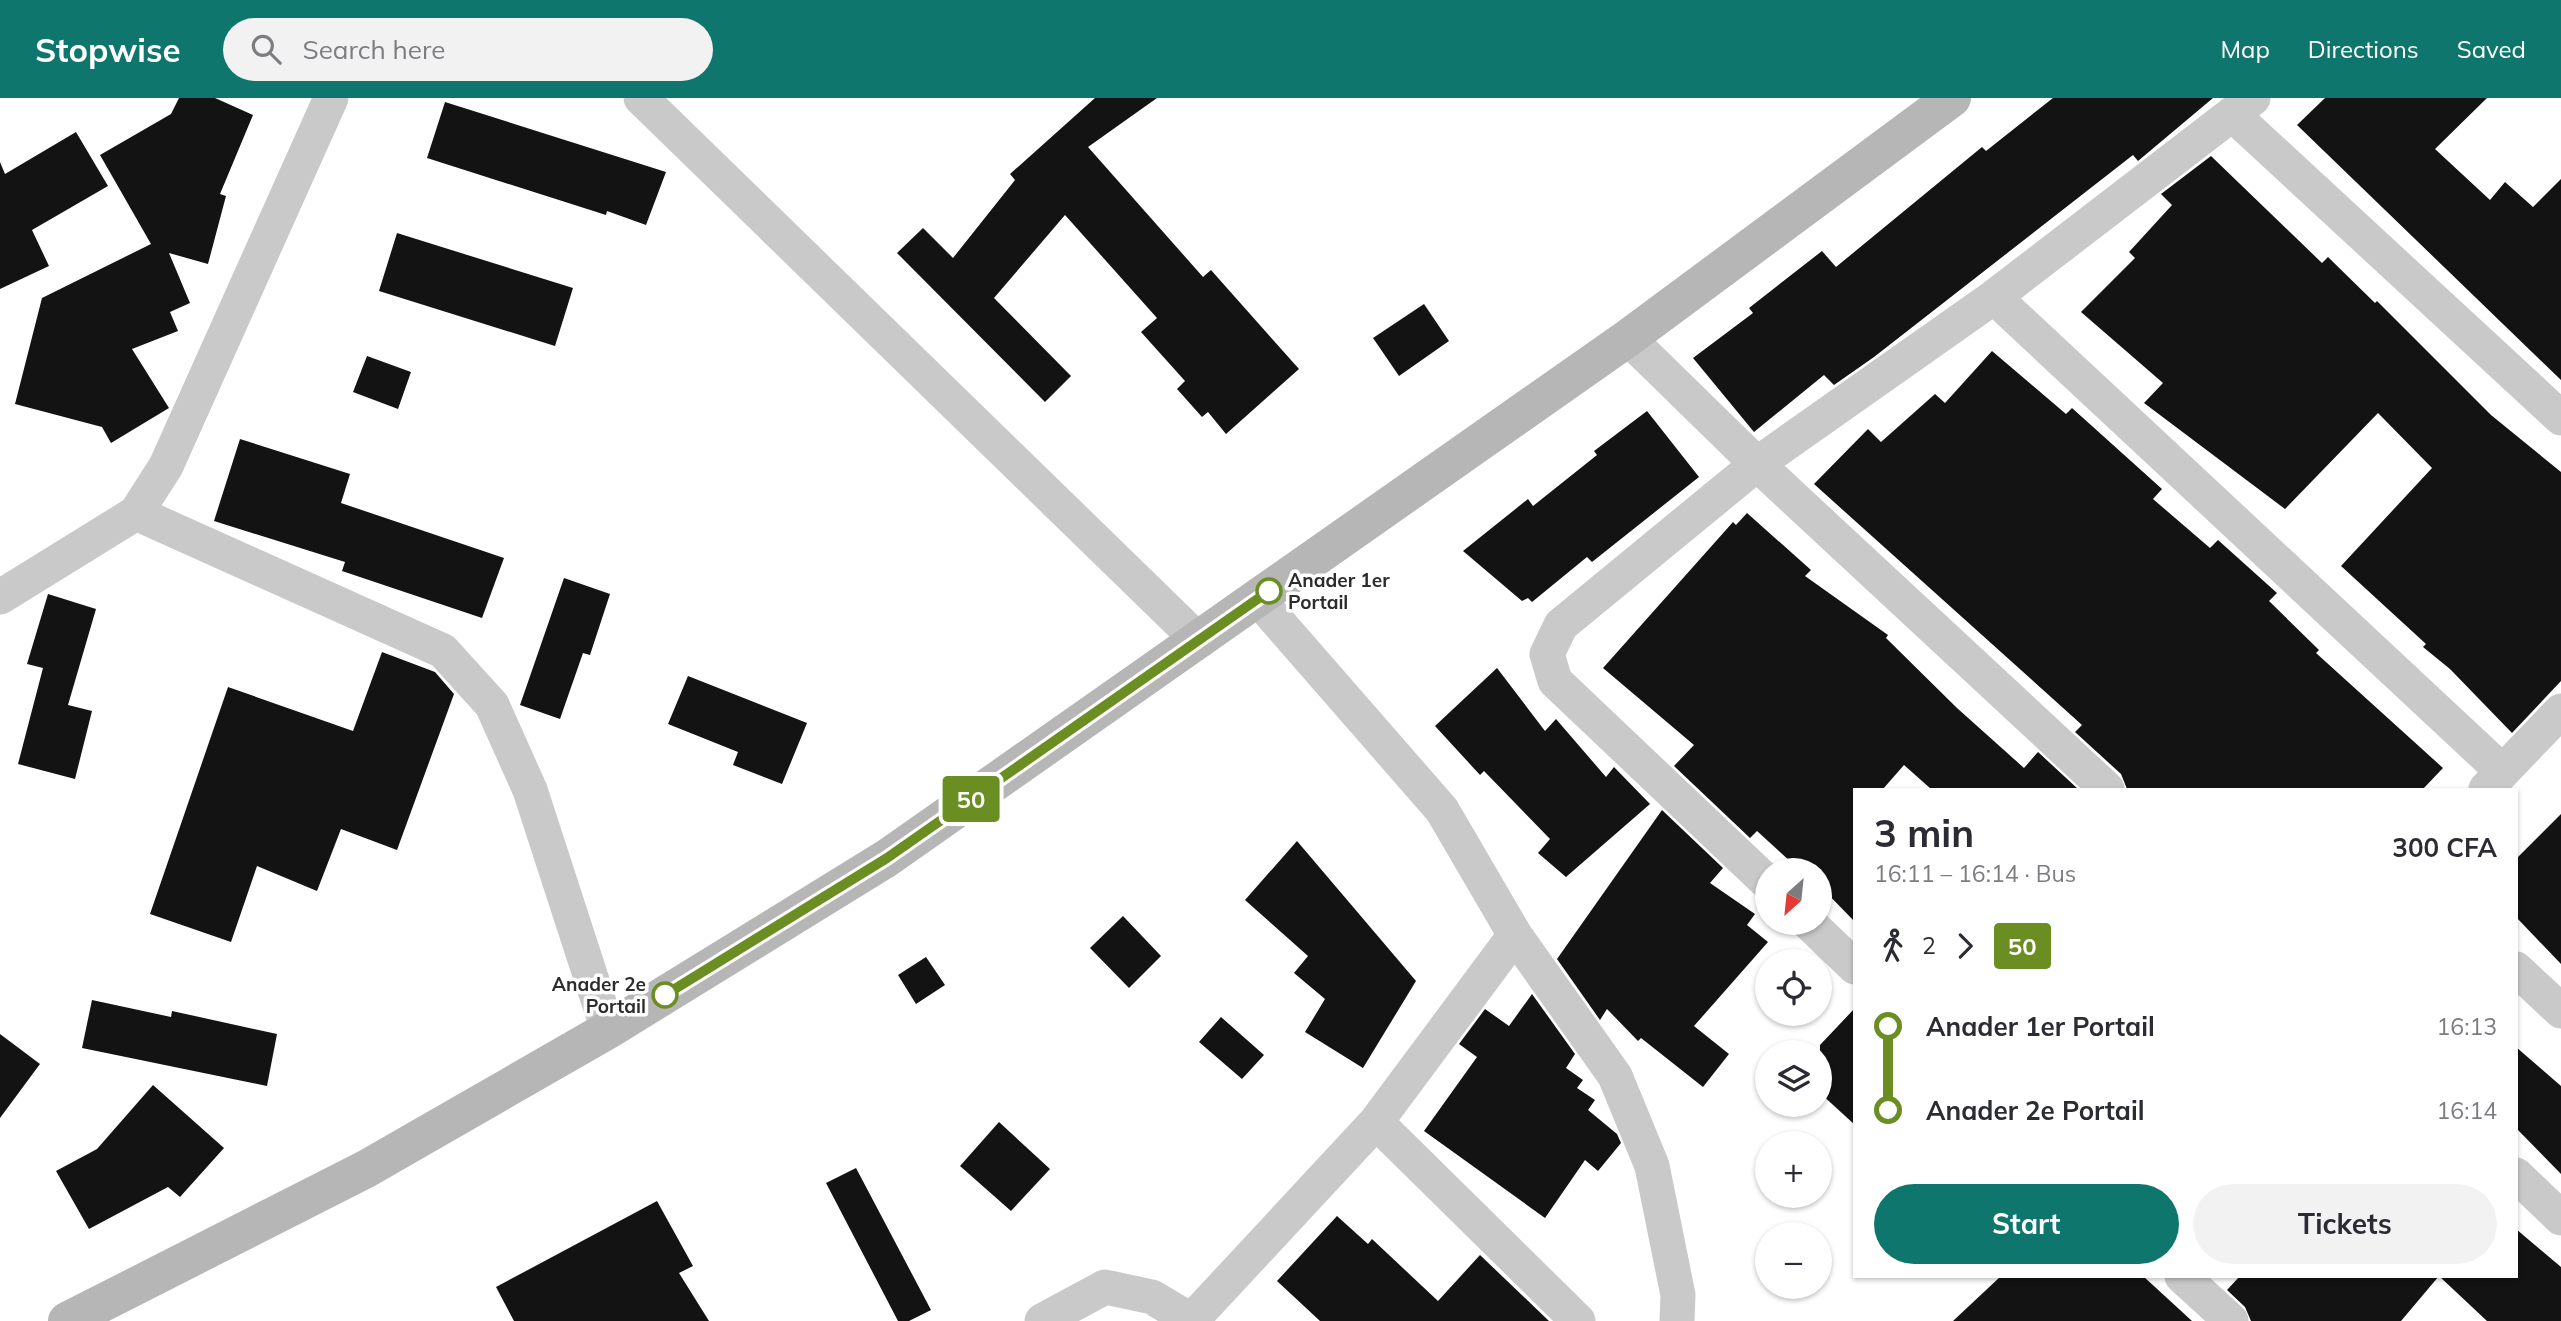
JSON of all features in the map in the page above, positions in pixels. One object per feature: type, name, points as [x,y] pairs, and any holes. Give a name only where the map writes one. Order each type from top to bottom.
[{"type":"street","points":[[0,597],[136,513],[166,466],[331,98]]},
{"type":"street","points":[[640,98],[1199,641]]},
{"type":"street","points":[[66,1321],[366,1169],[608,1030],[887,858],[1628,338],[1952,98]]},
{"type":"street","points":[[1755,871],[1555,681],[1546,654],[1561,625],[1757,464],[1994,297],[2243,106],[2561,418]]},
{"type":"street","points":[[1994,297],[2494,780],[2561,712]]},
{"type":"street","points":[[1628,338],[1757,464],[2106,788]]},
{"type":"street","points":[[136,513],[443,651],[492,705],[530,790],[608,1030]]},
{"type":"street","points":[[1258,599],[1442,810],[1515,934],[1615,1076],[1652,1166],[1678,1295],[1677,1321]]},
{"type":"street","points":[[1042,1321],[1105,1287],[1152,1297],[1191,1321],[1376,1122],[1515,934]]},
{"type":"street","points":[[1822,935],[1853,965]]},
{"type":"street","points":[[2518,971],[2561,1011]]},
{"type":"street","points":[[1376,1122],[1578,1321]]},
{"type":"street","points":[[2518,1177],[2561,1218]]},
{"type":"street","points":[[2184,1278],[2231,1321]]},
{"type":"building","points":[[179,98],[215,98],[253,115],[220,194],[226,196],[208,264],[169,253],[190,303],[170,312],[178,331],[132,349],[169,408],[111,443],[102,427],[15,404],[42,298],[151,244],[100,155],[171,114]]},
{"type":"building","points":[[1095,98],[1157,98],[1088,147],[1203,277],[1211,270],[1299,369],[1226,434],[1208,412],[1202,417],[1177,389],[1185,381],[1141,332],[1157,318],[1065,215],[994,298],[1071,376],[1045,402],[897,253],[923,228],[953,258],[1015,180],[1010,174]]},
{"type":"building","points":[[2053,98],[2213,98],[2138,161],[2133,155],[1874,357],[1834,385],[1824,375],[1754,432],[1693,358],[1753,313],[1749,308],[1822,251],[1836,267],[1982,147],[1986,151]]},
{"type":"building","points":[[2325,98],[2487,98],[2435,149],[2490,200],[2505,182],[2533,207],[2561,179],[2561,380],[2297,125]]},
{"type":"building","points":[[445,102],[666,172],[646,225],[607,211],[606,215],[427,158]]},
{"type":"building","points":[[76,132],[108,186],[32,230],[49,266],[0,289],[0,162],[5,174]]},
{"type":"building","points":[[2211,156],[2322,263],[2328,257],[2375,303],[2377,301],[2491,415],[2561,472],[2561,681],[2512,733],[2450,669],[2423,647],[2426,644],[2341,566],[2432,468],[2378,413],[2285,509],[2144,403],[2163,383],[2081,312],[2135,258],[2129,252],[2172,205],[2161,194]]},
{"type":"building","points":[[397,233],[573,288],[555,346],[379,291]]},
{"type":"building","points":[[1424,304],[1449,341],[1399,376],[1373,338]]},
{"type":"building","points":[[1992,351],[2066,414],[2072,408],[2162,489],[2153,499],[2210,548],[2218,540],[2277,593],[2269,601],[2319,650],[2316,653],[2443,768],[2424,788],[2127,788],[2121,774],[2075,732],[2082,725],[1814,484],[1868,429],[1881,442],[1935,394],[1945,403]]},
{"type":"building","points":[[367,356],[411,372],[398,409],[353,392]]},
{"type":"building","points":[[1647,411],[1699,477],[1592,562],[1587,557],[1532,602],[1528,598],[1522,601],[1463,551],[1528,499],[1533,506],[1597,455],[1594,451]]},
{"type":"building","points":[[240,439],[350,474],[341,503],[504,558],[482,618],[342,571],[345,562],[214,521]]},
{"type":"building","points":[[1747,513],[1811,570],[1805,576],[1888,635],[1886,638],[1957,708],[2024,768],[2038,752],[2077,788],[1930,788],[1904,765],[1884,788],[1853,788],[1853,920],[1832,898],[1832,858],[1787,858],[1757,831],[1750,838],[1674,766],[1694,745],[1603,668],[1733,522],[1736,525]]},
{"type":"building","points":[[564,578],[610,594],[590,655],[583,653],[560,719],[520,705]]},
{"type":"building","points":[[48,594],[96,609],[68,705],[92,711],[75,779],[18,764],[43,668],[27,664]]},
{"type":"building","points":[[382,652],[435,672],[454,694],[397,850],[341,829],[317,891],[257,866],[231,942],[150,914],[228,687],[353,731]]},
{"type":"building","points":[[1497,668],[1545,731],[1556,719],[1606,777],[1614,767],[1650,804],[1566,877],[1538,853],[1550,839],[1484,771],[1480,775],[1435,726]]},
{"type":"building","points":[[688,676],[807,723],[782,784],[733,765],[738,752],[668,724]]},
{"type":"building","points":[[1662,810],[1723,868],[1710,883],[1755,914],[1747,925],[1755,931],[1755,935],[1768,942],[1762,949],[1755,949],[1755,957],[1694,1026],[1729,1054],[1703,1087],[1641,1038],[1638,1041],[1607,1009],[1600,1020],[1557,959]]},
{"type":"building","points":[[2561,814],[2561,964],[2518,919],[2518,857]]},
{"type":"building","points":[[1297,841],[1416,981],[1363,1068],[1305,1032],[1325,999],[1294,973],[1308,956],[1245,900]]},
{"type":"building","points":[[1123,916],[1161,956],[1129,988],[1090,948]]},
{"type":"building","points":[[926,957],[945,985],[916,1004],[898,975]]},
{"type":"building","points":[[1532,994],[1575,1054],[1566,1068],[1583,1080],[1577,1088],[1595,1100],[1588,1110],[1617,1134],[1621,1143],[1598,1171],[1585,1160],[1545,1218],[1424,1131],[1477,1057],[1459,1044],[1485,1009],[1509,1026]]},
{"type":"building","points":[[92,1000],[171,1017],[172,1011],[277,1034],[267,1086],[82,1048]]},
{"type":"building","points":[[1853,1010],[1853,1123],[1832,1104],[1832,1040],[1825,1040]]},
{"type":"building","points":[[1221,1017],[1264,1055],[1242,1079],[1199,1042]]},
{"type":"building","points":[[0,1034],[40,1064],[0,1118]]},
{"type":"building","points":[[2518,1049],[2561,1086],[2561,1174],[2518,1130]]},
{"type":"building","points":[[153,1085],[224,1148],[180,1197],[168,1187],[89,1229],[56,1171],[97,1149]]},
{"type":"building","points":[[999,1122],[1050,1169],[1011,1211],[960,1166]]},
{"type":"building","points":[[856,1168],[931,1310],[909,1321],[898,1321],[826,1183]]},
{"type":"building","points":[[657,1201],[693,1266],[679,1273],[709,1321],[514,1321],[496,1287]]},
{"type":"building","points":[[1337,1216],[1368,1244],[1372,1239],[1438,1301],[1480,1255],[1549,1321],[1320,1321],[1277,1281]]},
{"type":"building","points":[[2518,1231],[2561,1267],[2561,1321],[2487,1321],[2441,1278],[2518,1278]]},
{"type":"building","points":[[1999,1278],[2145,1278],[2192,1321],[1953,1321]]},
{"type":"building","points":[[2238,1278],[2437,1278],[2401,1321],[2251,1321],[2245,1307],[2227,1290]]},
{"type":"bus line","name":"50","points":[[665,995],[887,858],[1269,591]]},
{"type":"place","name":"Anader 1er Portail","points":[[1269,591]]},
{"type":"place","name":"Anader 2e Portail","points":[[665,995]]}]
